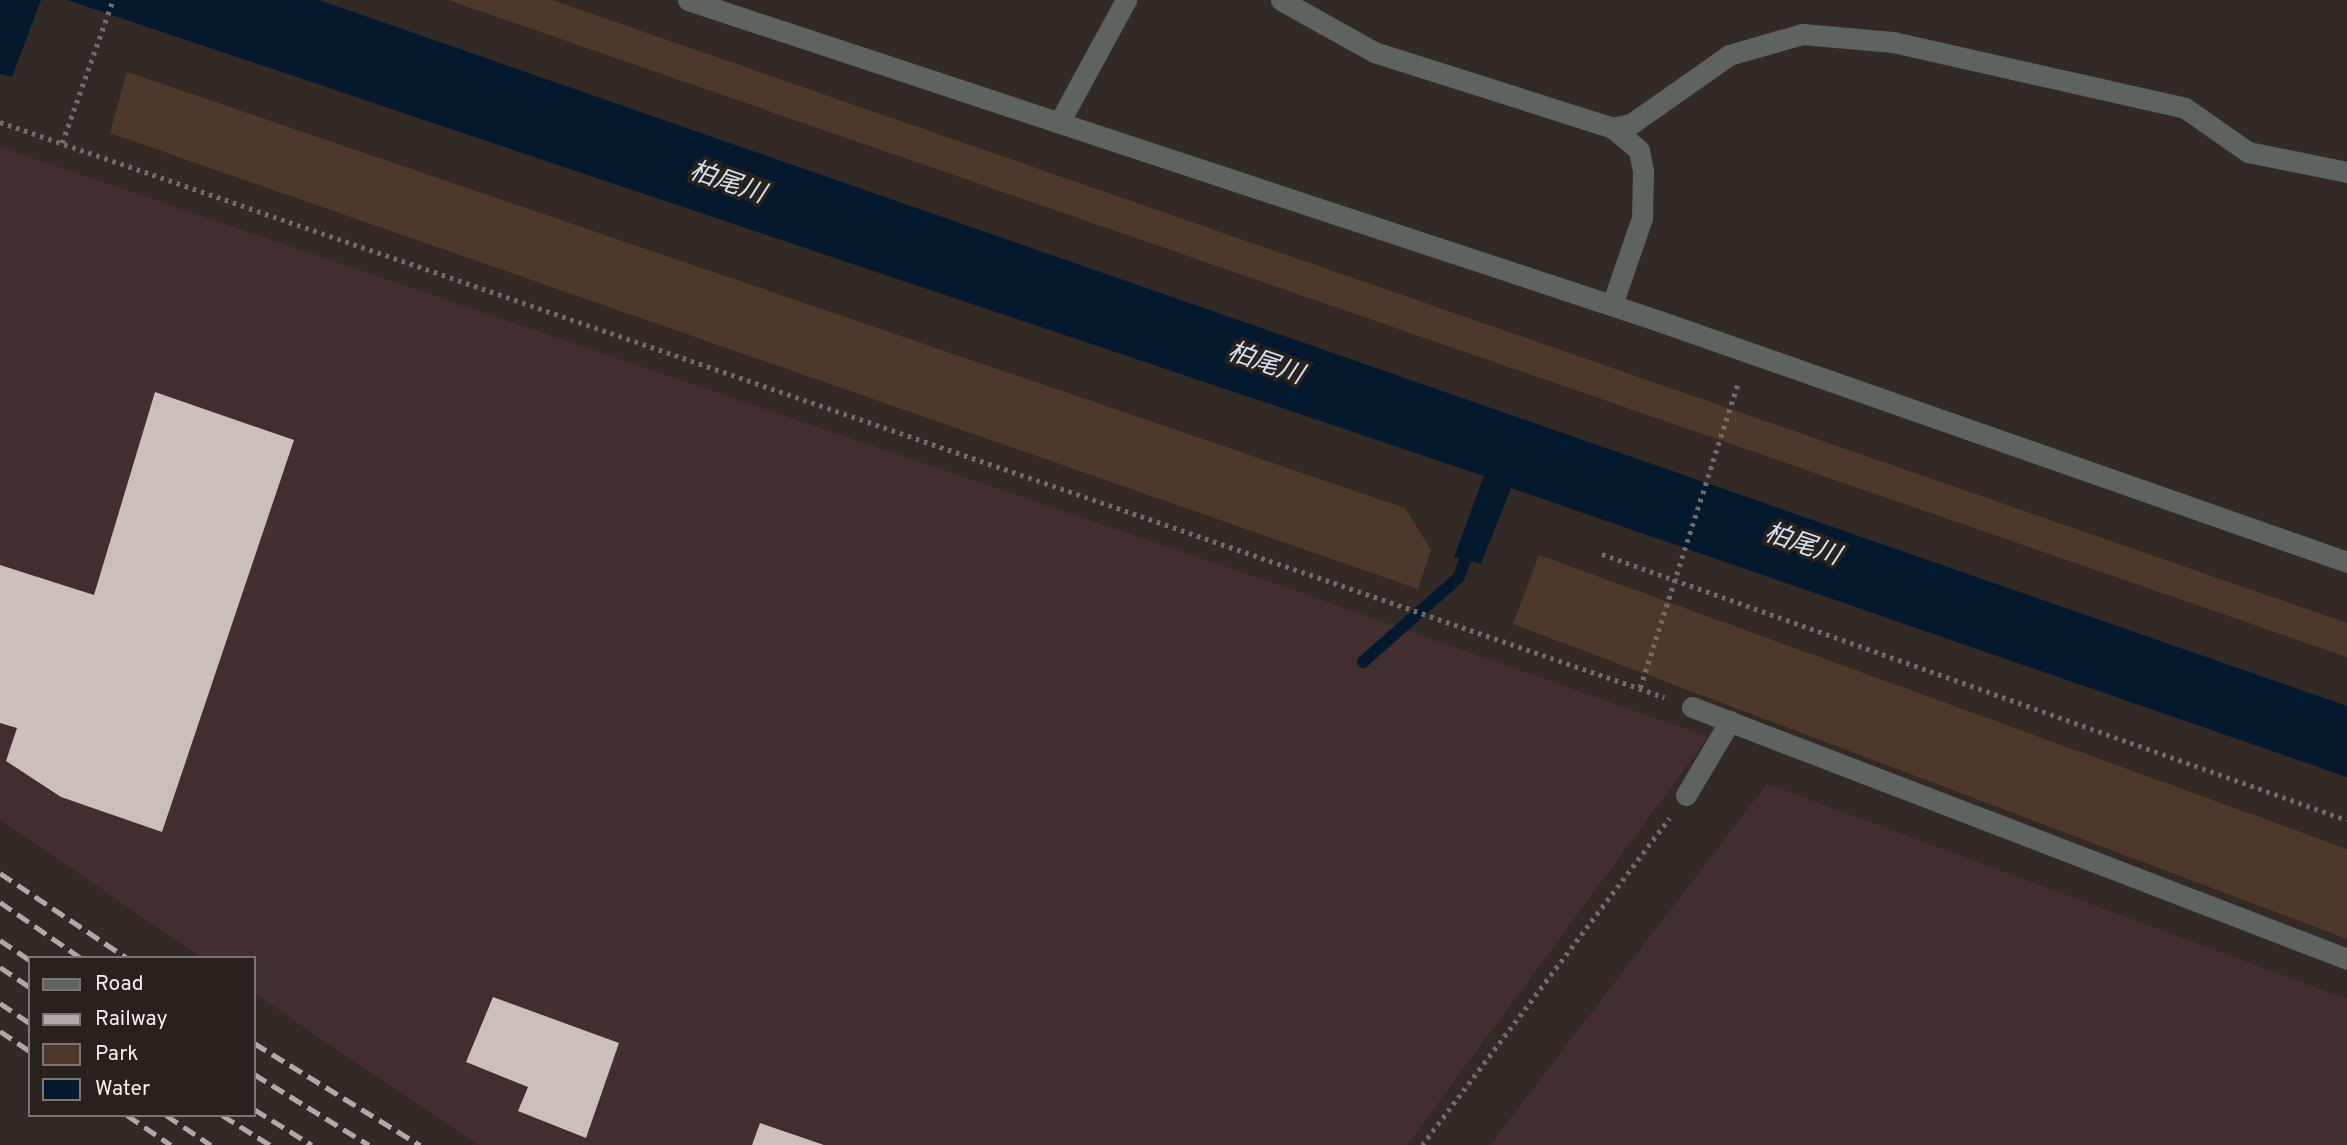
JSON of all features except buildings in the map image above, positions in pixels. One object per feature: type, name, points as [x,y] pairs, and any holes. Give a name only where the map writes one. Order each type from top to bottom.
[{"type":"street","points":[[688,0],[1612,305],[2347,562]]},
{"type":"street","points":[[1060,121],[1126,0]]},
{"type":"street","points":[[1280,0],[1374,52],[1613,128],[1639,150],[1643,218],[1612,305]]},
{"type":"street","points":[[1613,128],[1631,124],[1729,55],[1802,34],[1893,42],[2185,108],[2248,152],[2347,172]]},
{"type":"street","points":[[1692,707],[2347,959]]},
{"type":"street","points":[[1686,794],[1730,721]]},
{"type":"path","points":[[62,144],[113,0]]},
{"type":"path","points":[[0,122],[1692,707]]},
{"type":"path","points":[[1640,688],[1748,352]]},
{"type":"path","points":[[1602,554],[2347,820]]},
{"type":"path","points":[[1422,1145],[1686,794]]},
{"type":"shaded area","points":[[0,147],[1276,584],[1708,737],[1407,1145],[478,1145],[256,994],[256,956],[200,956],[0,820]]},
{"type":"shaded area","points":[[1767,784],[2347,999],[2347,1145],[1490,1145]]},
{"type":"green space","points":[[448,0],[552,0],[2347,623],[2347,657]]},
{"type":"green space","points":[[127,72],[1405,508],[1431,550],[1418,589],[110,133]]},
{"type":"green space","points":[[1539,555],[2347,849],[2347,939],[1513,624]]},
{"type":"water","points":[[0,0],[41,0],[12,77],[0,74]]},
{"type":"water","name":"柏尾川","points":[[67,0],[319,0],[2347,706],[2347,777],[1511,488],[1481,564],[1454,557],[1484,476]]},
{"type":"waterway","points":[[1363,662],[1459,577],[1470,547]]},
{"type":"railway","points":[[0,873],[124,956]]},
{"type":"railway","points":[[0,902],[78,956]]},
{"type":"railway","points":[[0,940],[28,959]]},
{"type":"railway","points":[[0,967],[28,986]]},
{"type":"railway","points":[[0,1003],[28,1022]]},
{"type":"railway","points":[[0,1031],[28,1050]]},
{"type":"railway","points":[[256,1044],[420,1145]]},
{"type":"railway","points":[[256,1075],[369,1145]]},
{"type":"railway","points":[[256,1110],[312,1145]]},
{"type":"railway","points":[[130,1117],[171,1145]]},
{"type":"railway","points":[[169,1117],[211,1145]]},
{"type":"railway","points":[[225,1117],[270,1145]]}]
